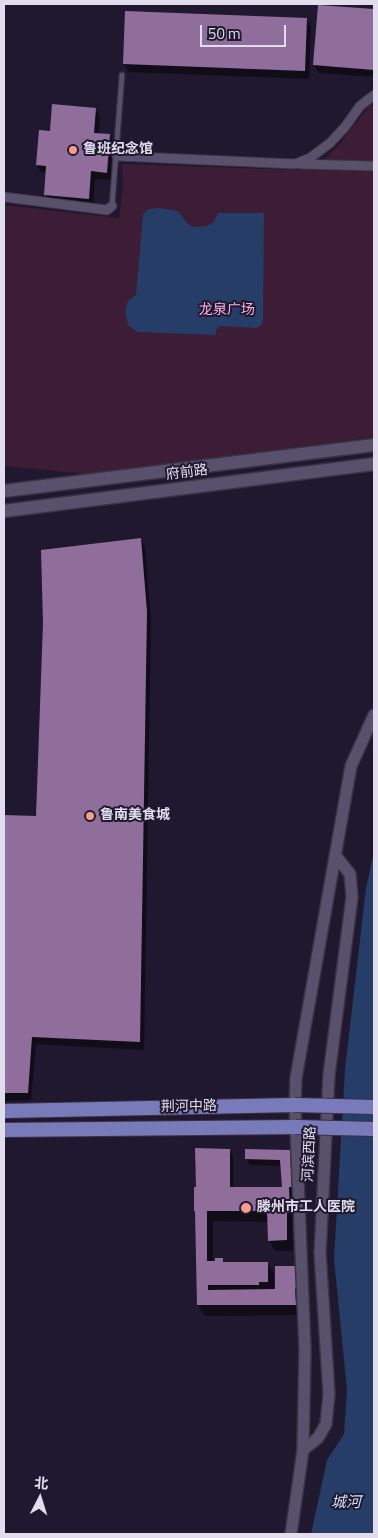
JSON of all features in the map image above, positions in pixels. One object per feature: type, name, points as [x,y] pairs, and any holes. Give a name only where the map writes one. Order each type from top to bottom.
[{"type":"main road","name":"府前路","points":[[4,491],[374,445]]},
{"type":"main road","name":"府前路","points":[[4,511],[374,464]]},
{"type":"main road","points":[[4,484],[33,487]]},
{"type":"main road","name":"荆河中路","points":[[4,1111],[295,1105],[374,1107]]},
{"type":"main road","name":"荆河中路","points":[[4,1130],[296,1127],[374,1129]]},
{"type":"street","points":[[295,164],[310,158],[330,143],[345,127],[360,106],[374,95]]},
{"type":"street","points":[[117,156],[374,166]]},
{"type":"street","points":[[4,197],[106,210],[112,206]]},
{"type":"street","name":"河滨西路","points":[[291,1534],[303,1450],[305,1350],[295,1105],[296,1078],[351,766],[374,714]]},
{"type":"street","name":"河滨西路","points":[[303,1450],[318,1438],[326,1424],[329,1394],[321,1244],[329,1075],[339,985],[352,897],[350,874],[336,856]]},
{"type":"lane","points":[[112,206],[122,75]]},
{"type":"green space","name":"龙泉广场","points":[[374,103],[374,437],[87,474],[4,466],[4,205],[119,218],[123,186],[122,164],[298,170],[324,159],[338,146],[369,106]]},
{"type":"water","points":[[159,208],[178,211],[186,222],[193,227],[207,226],[214,222],[218,213],[263,213],[262,324],[257,328],[220,326],[216,330],[216,335],[137,332],[128,325],[125,312],[128,301],[136,295],[143,214],[149,209]]},
{"type":"water","name":"城河","points":[[374,852],[374,1534],[311,1534],[327,1460],[344,1434],[347,1390],[334,1259],[345,1069],[366,888]]},
{"type":"building","points":[[318,5],[374,9],[374,70],[313,65]]},
{"type":"building","points":[[125,11],[307,18],[305,71],[123,64]]},
{"type":"building","name":"鲁班纪念馆","points":[[52,104],[96,108],[94,133],[110,134],[107,173],[91,171],[89,199],[44,195],[46,166],[36,165],[39,130],[50,131]]},
{"type":"building","name":"鲁南美食城","points":[[141,538],[147,612],[140,1042],[32,1037],[28,1093],[4,1093],[4,815],[36,816],[43,623],[41,550]]},
{"type":"building","points":[[195,1148],[230,1149],[230,1187],[282,1187],[280,1160],[245,1159],[245,1149],[290,1150],[292,1187],[289,1187],[290,1213],[287,1213],[287,1240],[268,1241],[267,1211],[207,1211],[207,1261],[223,1258],[223,1262],[268,1262],[268,1282],[259,1282],[259,1285],[208,1285],[208,1290],[275,1289],[275,1266],[299,1266],[299,1285],[295,1289],[296,1305],[197,1305],[194,1211],[194,1187],[196,1187]]},
{"type":"place","name":"鲁班纪念馆","points":[[73,150]]},
{"type":"place","name":"鲁南美食城","points":[[90,816]]},
{"type":"place","name":"滕州市工人医院","points":[[246,1208]]}]
